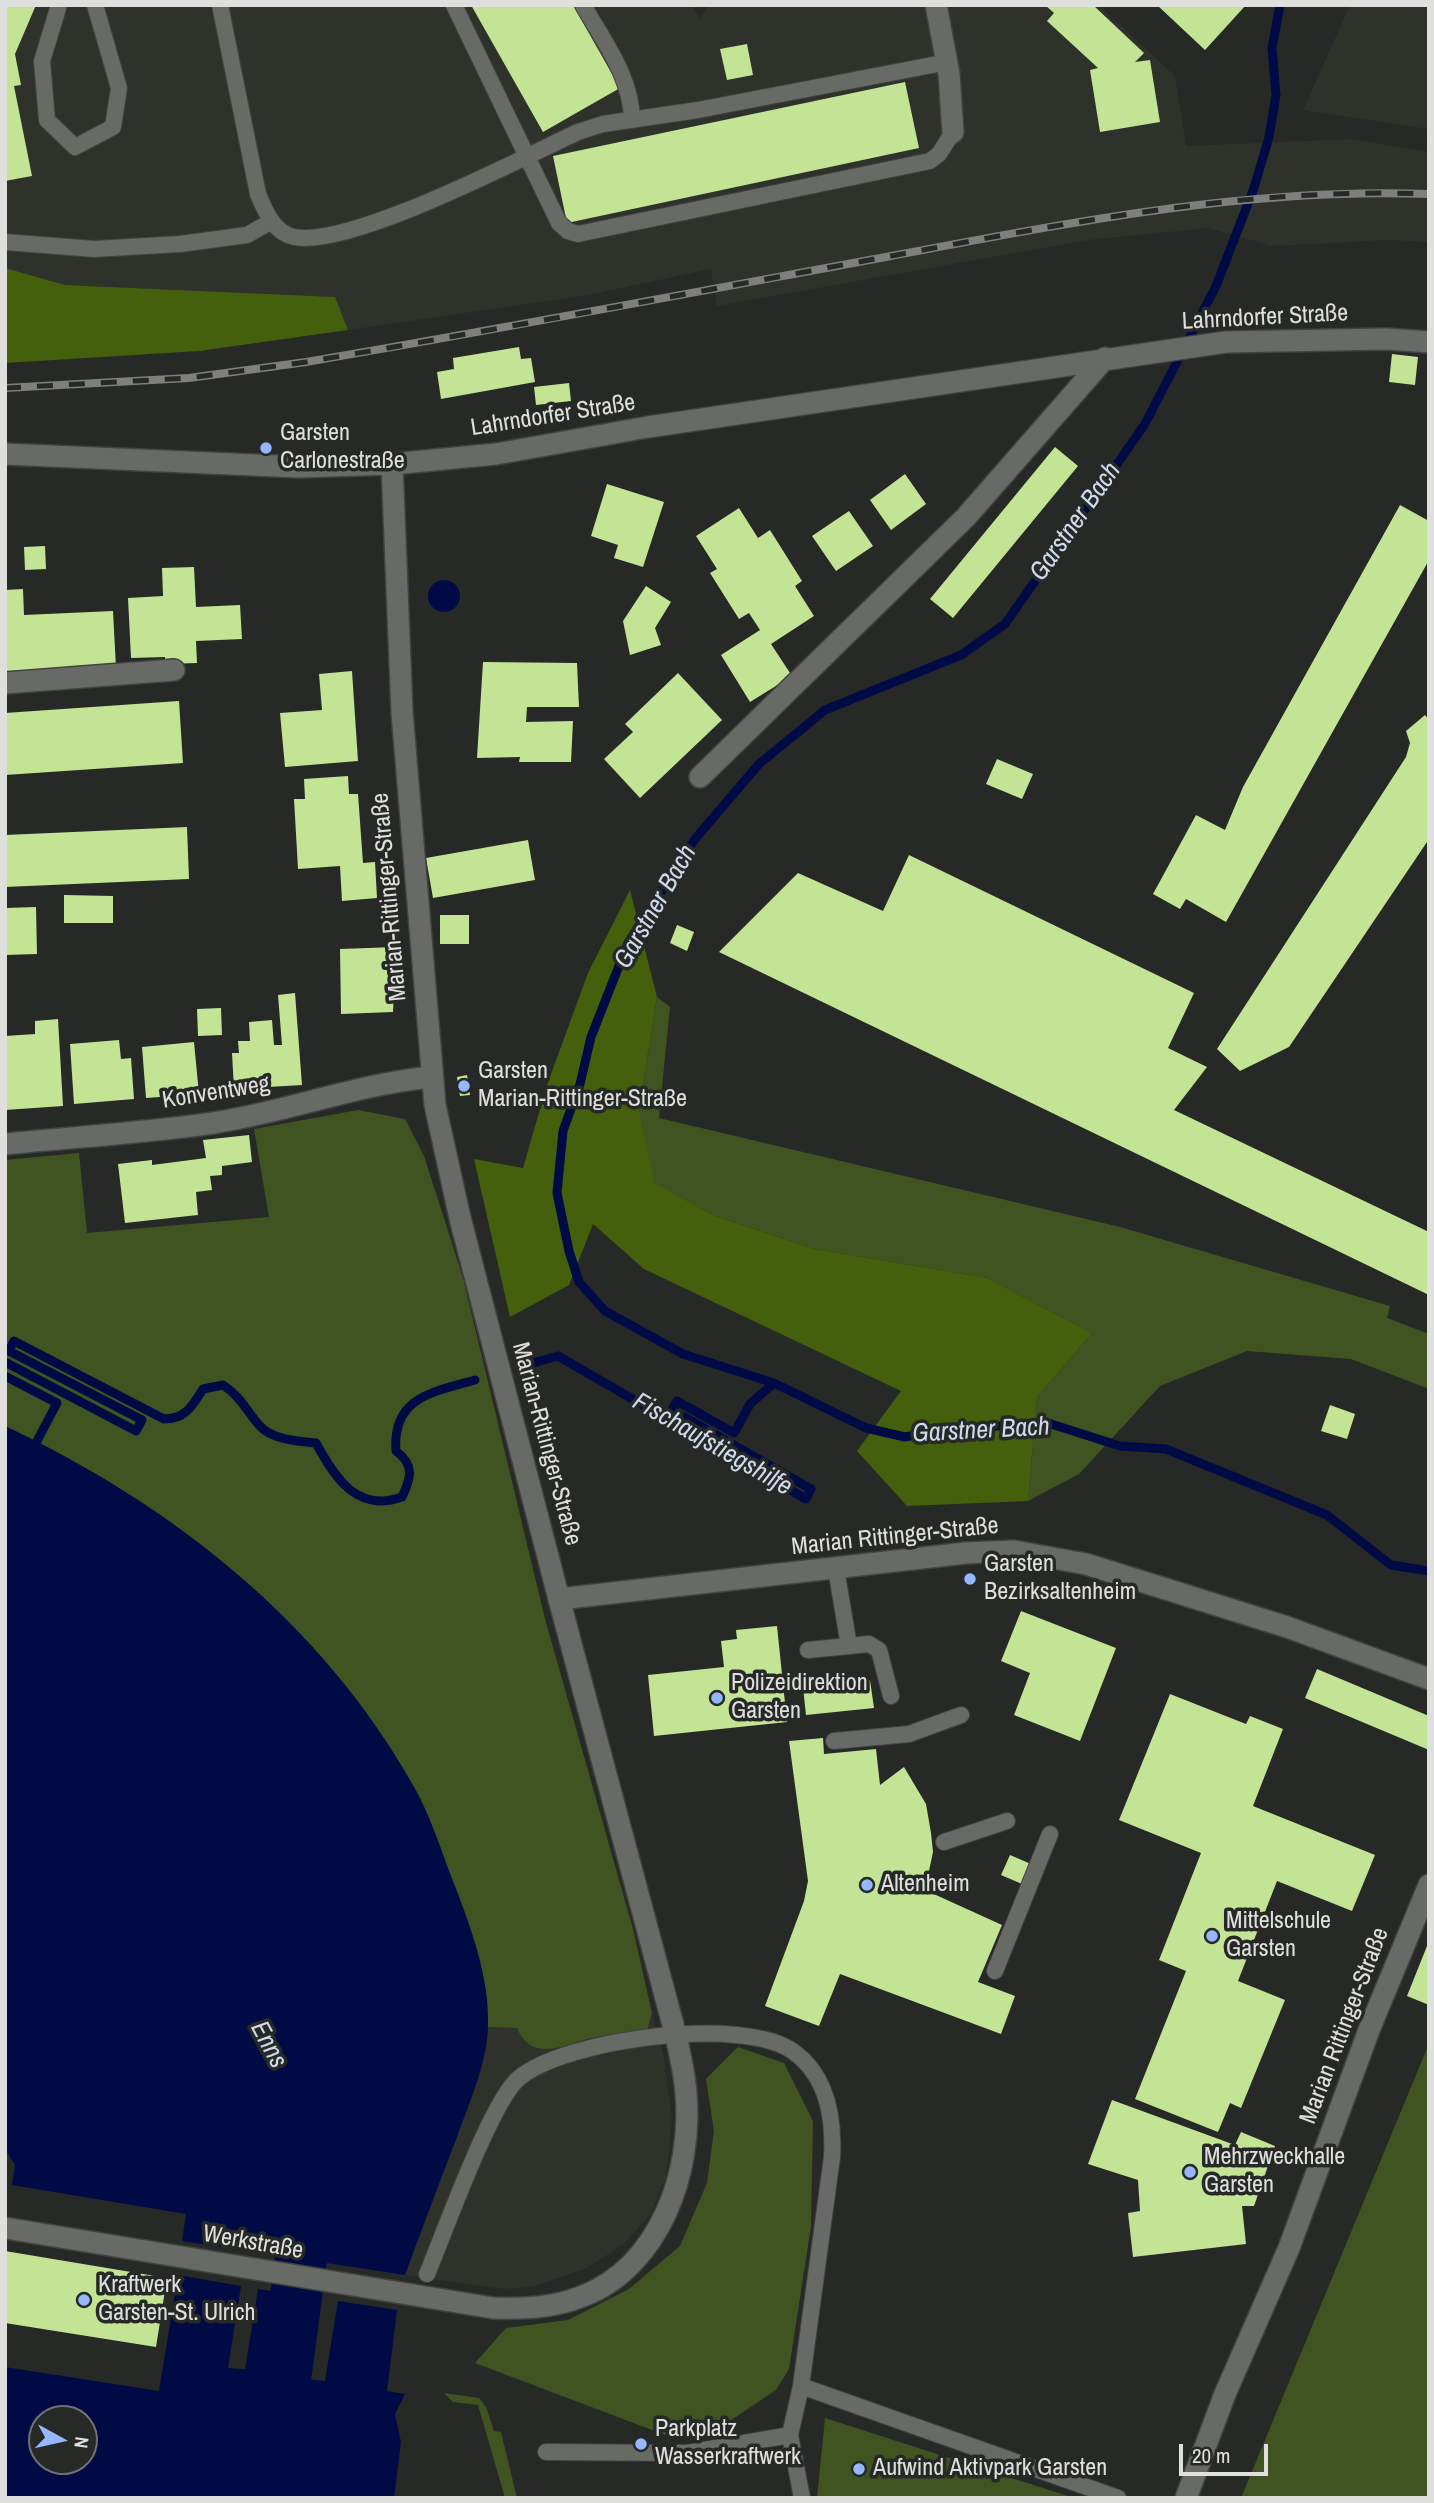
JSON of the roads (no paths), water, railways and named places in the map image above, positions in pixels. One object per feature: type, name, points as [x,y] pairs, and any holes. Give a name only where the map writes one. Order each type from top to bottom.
[{"type":"street","points":[[936,5],[948,62],[953,132]]},
{"type":"street","name":"Lahrndorfer Straße","points":[[5,454],[299,467],[392,464],[496,454],[648,427],[1226,342],[1386,339],[1429,342]]},
{"type":"street","points":[[701,777],[966,517],[1105,358]]},
{"type":"street","name":"Marian-Rittinger-Straße","points":[[392,464],[402,712],[432,1077],[460,1218],[676,2036],[687,2095],[686,2140],[679,2183],[666,2215],[645,2247],[618,2274],[584,2296],[541,2308],[493,2308]]},
{"type":"street","points":[[5,683],[174,670]]},
{"type":"street","name":"Konventweg","points":[[5,1144],[213,1123],[284,1109],[391,1081],[432,1077]]},
{"type":"street","name":"Marian Rittinger-Straße","points":[[559,1599],[1014,1551],[1086,1564],[1287,1627],[1429,1679]]},
{"type":"street","name":"Marian Rittinger-Straße","points":[[1186,2498],[1225,2394],[1289,2248],[1368,2030],[1429,1885]]},
{"type":"street","name":"Werkstraße","points":[[5,2228],[493,2308]]},
{"type":"lane","points":[[59,5],[42,61],[47,120],[75,147],[113,127],[119,88],[94,5]]},
{"type":"lane","points":[[220,5],[258,194],[272,221],[292,237],[343,234],[395,214],[578,132],[948,62]]},
{"type":"lane","points":[[454,5],[559,223],[568,231],[578,234],[930,161],[939,154],[953,132]]},
{"type":"lane","points":[[583,5],[624,76],[631,99],[632,120]]},
{"type":"lane","points":[[5,243],[94,249],[180,244],[247,235],[272,221]]},
{"type":"lane","points":[[836,1569],[849,1646]]},
{"type":"lane","points":[[808,1650],[869,1644],[879,1650],[891,1696]]},
{"type":"lane","points":[[834,1741],[909,1734],[961,1716]]},
{"type":"lane","points":[[944,1842],[1007,1821]]},
{"type":"lane","points":[[995,1971],[1050,1834]]},
{"type":"lane","points":[[427,2274],[497,2109],[518,2078],[553,2059],[636,2039],[752,2035],[776,2041],[795,2053],[813,2070],[826,2095],[834,2124],[832,2157],[801,2386],[790,2435],[802,2498]]},
{"type":"lane","points":[[801,2386],[1118,2498]]},
{"type":"lane","points":[[546,2452],[687,2453],[790,2435]]},
{"type":"water","points":[[444,580],[455,585],[460,596],[455,607],[444,612],[433,607],[428,596],[433,585]]},
{"type":"water","points":[[5,1426],[67,1457],[127,1493],[184,1532],[238,1575],[289,1622],[335,1673],[377,1728],[425,1808],[477,1950],[486,1988],[488,2026],[485,2054],[477,2082],[405,2275],[182,2241],[186,2214],[12,2185],[15,2165],[5,2149]]},
{"type":"water","points":[[178,2275],[241,2286],[228,2368],[245,2369],[258,2289],[319,2298],[308,2379],[325,2381],[338,2301],[397,2310],[387,2391],[405,2394],[395,2414],[401,2442],[394,2498],[5,2498],[5,2367],[159,2391]]},
{"type":"waterway","name":"Garstner Bach","points":[[1280,5],[1272,48],[1276,95],[1269,137],[1254,188],[1216,286],[1145,424],[1005,624],[961,655],[825,710],[759,764],[695,839],[628,943],[591,1037],[580,1084],[563,1131],[557,1193],[569,1251],[579,1282],[605,1311],[683,1354],[774,1383],[866,1428],[905,1437],[947,1429],[1048,1423],[1120,1446],[1166,1449],[1327,1515],[1391,1565],[1429,1571]]},
{"type":"waterway","name":"Fischaufstiegshilfe","points":[[5,1362],[136,1431],[142,1420],[9,1351],[14,1341],[164,1419],[183,1414],[203,1389],[223,1385],[264,1430],[285,1439],[316,1443],[331,1468],[349,1489],[372,1500],[386,1501],[402,1497],[409,1478],[409,1467],[396,1451],[397,1433],[408,1408],[430,1394],[475,1380]]},
{"type":"waterway","name":"Fischaufstiegshilfe","points":[[526,1365],[558,1356],[806,1499],[811,1489],[672,1410],[677,1401],[734,1433],[750,1404],[774,1383]]},
{"type":"waterway","name":"Fischaufstiegshilfe","points":[[5,1376],[57,1403],[37,1441]]},
{"type":"waterway","name":"Enns","points":[[269,2498],[301,2260],[295,2189]]},
{"type":"railway","points":[[5,388],[189,378],[306,362],[1024,231],[1158,210],[1293,196],[1429,194]]},
{"type":"place","name":"Garsten Carlonestraße","points":[[266,448]]},
{"type":"place","name":"Garsten Marian-Rittinger-Straße","points":[[464,1086]]},
{"type":"place","name":"Garsten Bezirksaltenheim","points":[[970,1579]]},
{"type":"place","name":"Polizeidirektion Garsten","points":[[717,1698]]},
{"type":"place","name":"Altenheim","points":[[867,1885]]},
{"type":"place","name":"Mittelschule Garsten","points":[[1212,1936]]},
{"type":"place","name":"Mehrzweckhalle Garsten","points":[[1190,2172]]},
{"type":"place","name":"Kraftwerk Garsten-St. Ulrich","points":[[84,2300]]},
{"type":"place","name":"Parkplatz Wasserkraftwerk","points":[[641,2444]]},
{"type":"place","name":"Aufwind Aktivpark Garsten","points":[[859,2469]]}]
